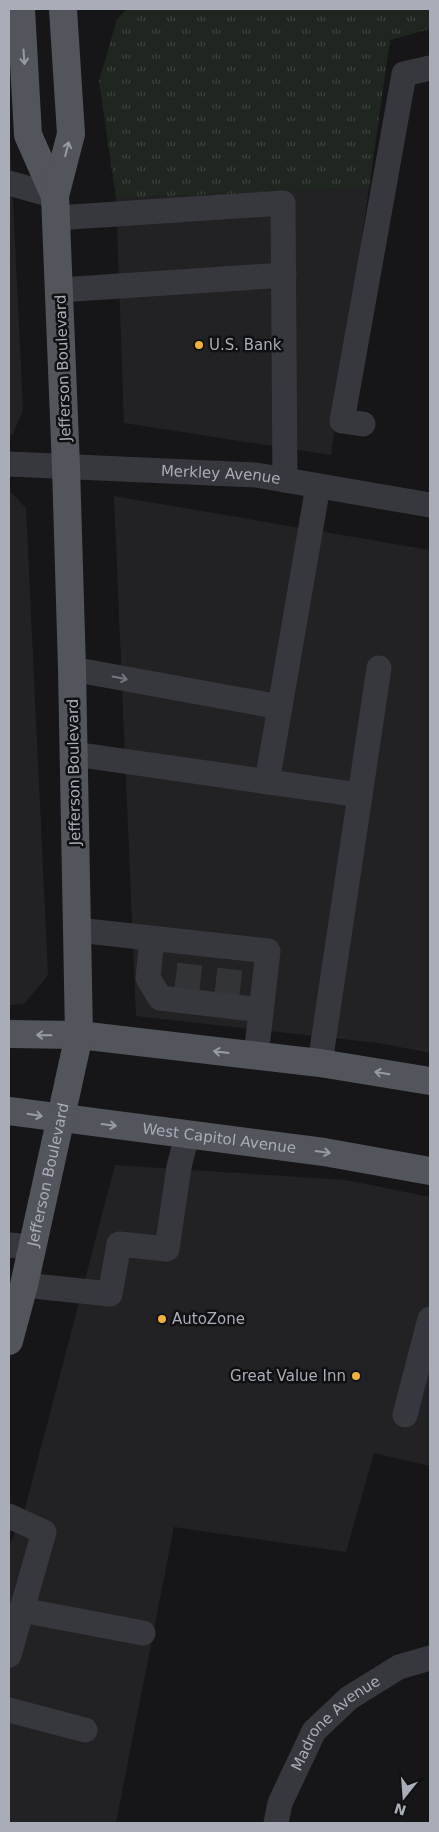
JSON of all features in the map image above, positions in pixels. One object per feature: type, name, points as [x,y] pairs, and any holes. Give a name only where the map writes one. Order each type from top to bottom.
[{"type":"main road","name":"Jefferson Boulevard","points":[[20,9],[28,135],[56,207]]},
{"type":"main road","name":"Jefferson Boulevard","points":[[9,1341],[24,1284],[20,1246],[61,1119],[79,1035],[72,668],[56,207],[71,134],[62,9]]},
{"type":"main road","points":[[9,82],[28,135]]},
{"type":"main road","points":[[9,1034],[79,1035],[320,1063],[430,1081]]},
{"type":"main road","name":"West Capitol Avenue","points":[[9,1111],[324,1152],[430,1171]]},
{"type":"street","points":[[363,424],[342,421],[404,74],[430,68]]},
{"type":"street","points":[[9,183],[56,207],[283,202],[285,480]]},
{"type":"street","points":[[60,290],[284,275]]},
{"type":"street","name":"Merkley Avenue","points":[[9,464],[256,475],[430,506]]},
{"type":"street","points":[[267,782],[318,486]]},
{"type":"street","points":[[72,668],[280,708]]},
{"type":"street","points":[[320,1063],[379,668]]},
{"type":"street","points":[[74,754],[360,795]]},
{"type":"street","points":[[77,930],[152,939],[191,953],[231,957],[268,951],[256,1056]]},
{"type":"street","points":[[152,939],[148,978],[160,998],[187,995],[227,1000],[262,1010]]},
{"type":"street","points":[[24,1284],[110,1294],[119,1244],[167,1249],[179,1167],[187,1135]]},
{"type":"street","points":[[405,1415],[430,1319]]},
{"type":"street","points":[[9,1516],[44,1532],[9,1654]]},
{"type":"street","points":[[22,1610],[143,1633]]},
{"type":"street","name":"Madrone Avenue","points":[[276,1823],[280,1803],[314,1731],[349,1698],[399,1667],[430,1658]]},
{"type":"street","points":[[9,1710],[85,1730]]},
{"type":"shaded area","points":[[9,117],[23,410],[13,434],[9,436]]},
{"type":"shaded area","points":[[369,188],[331,455],[124,423],[116,198]]},
{"type":"shaded area","points":[[9,490],[26,508],[48,975],[24,1004],[9,1005]]},
{"type":"shaded area","points":[[114,496],[430,550],[430,1053],[378,1043],[136,1016]]},
{"type":"shaded area","points":[[115,1165],[346,1180],[430,1197],[430,1466],[374,1453],[346,1552],[174,1527],[116,1823],[9,1823],[9,1546],[23,1516]]},
{"type":"green space","points":[[127,9],[430,9],[430,29],[390,40],[369,188],[116,198],[99,81],[117,19]]},
{"type":"tunnel","points":[[187,989],[190,963]]},
{"type":"tunnel","points":[[227,994],[230,967]]},
{"type":"place","name":"U.S. Bank","points":[[199,345]]},
{"type":"place","name":"AutoZone","points":[[162,1319]]},
{"type":"place","name":"Great Value Inn","points":[[356,1376]]}]
